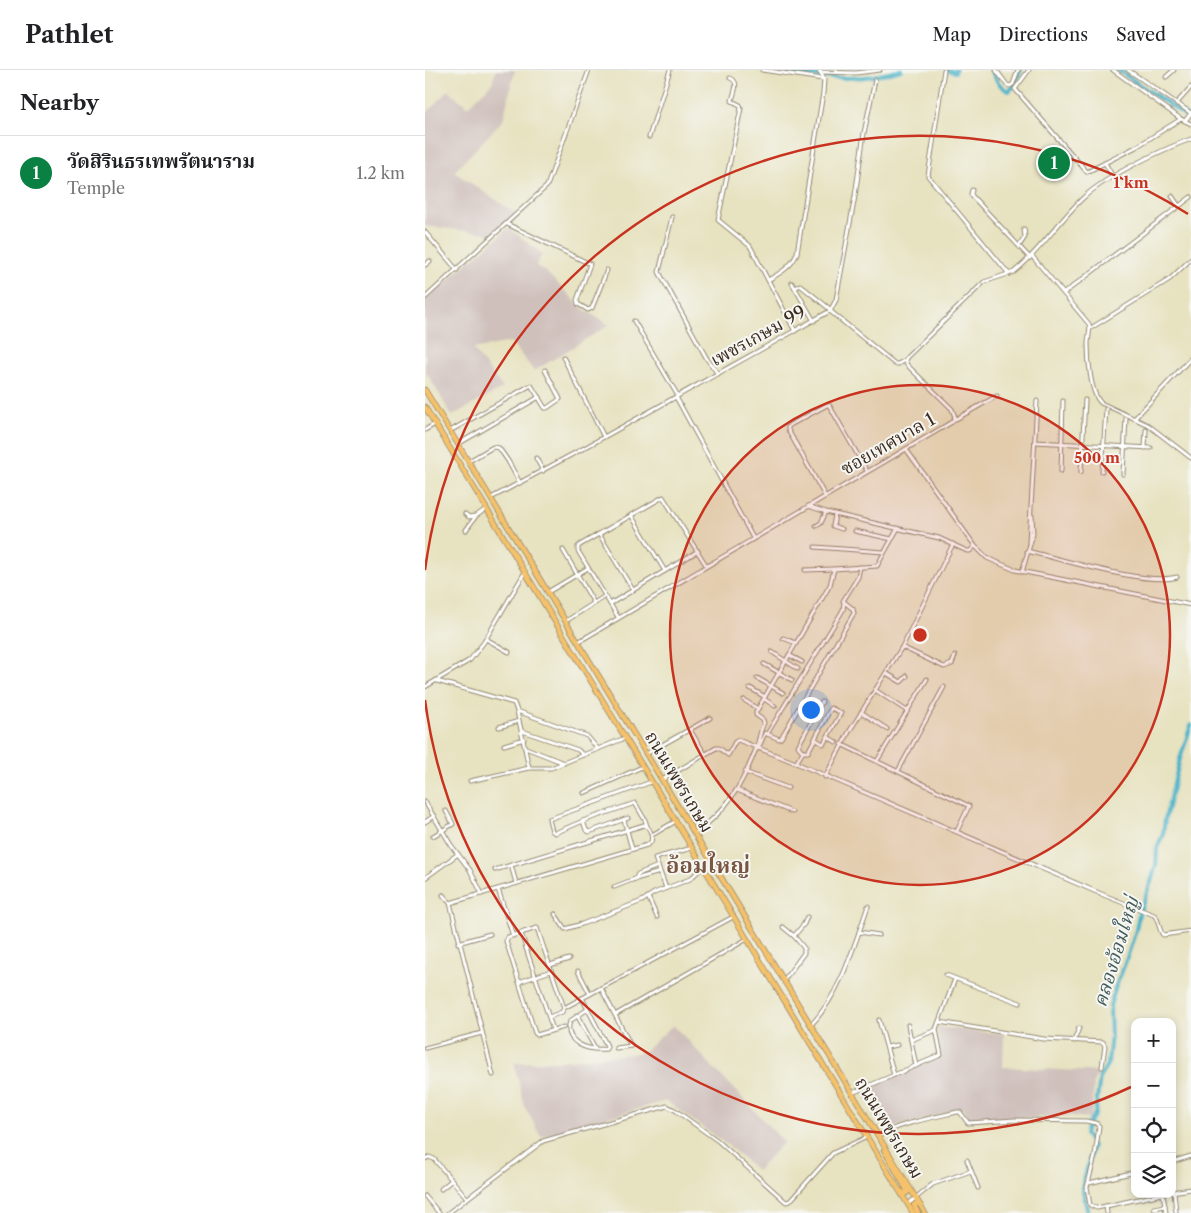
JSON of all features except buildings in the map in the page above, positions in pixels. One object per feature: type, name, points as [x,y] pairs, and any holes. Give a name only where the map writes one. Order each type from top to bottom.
[{"type":"main road","name":"ถนนเพชรเกษม","points":[[425,390],[925,1213]]},
{"type":"main road","name":"ถนนเพชรเกษม","points":[[425,408],[913,1213]]},
{"type":"main road","points":[[476,493],[483,493],[485,488]]},
{"type":"main road","points":[[480,500],[491,498]]},
{"type":"main road","points":[[882,1142],[887,1156],[908,1192],[905,1194],[899,1190]]},
{"type":"main road","points":[[918,1213],[914,1205],[917,1203],[921,1206]]},
{"type":"street","points":[[425,298],[540,194],[550,181],[589,70]]},
{"type":"street","points":[[649,137],[670,70]]},
{"type":"street","points":[[762,70],[823,78]]},
{"type":"street","points":[[768,280],[794,261],[797,254],[823,78],[820,72],[856,73],[880,70]]},
{"type":"street","points":[[944,70],[928,176],[1009,274]]},
{"type":"street","points":[[996,70],[1007,85],[1010,86],[1013,84],[1018,70]]},
{"type":"street","points":[[1029,70],[1015,89],[1087,172],[1136,147],[1188,116]]},
{"type":"street","points":[[1113,70],[1188,116]]},
{"type":"street","points":[[1128,70],[1176,104],[1188,116],[1191,124]]},
{"type":"street","points":[[1166,77],[1174,70]]},
{"type":"street","points":[[730,78],[735,80],[736,83],[733,102],[740,105],[741,108],[717,220],[747,243],[795,331]]},
{"type":"street","name":"เพชรเกษม 99","points":[[491,498],[677,397],[831,310],[836,300],[855,196],[864,132],[875,80]]},
{"type":"street","points":[[1176,104],[1191,87]]},
{"type":"street","points":[[795,288],[800,286],[895,364],[898,364],[905,360],[984,282],[1017,270],[1083,199],[1113,177],[1175,145],[1191,139]]},
{"type":"street","points":[[1105,163],[1113,177]]},
{"type":"street","points":[[972,190],[971,194],[1085,317],[1091,328],[1088,346],[1095,396],[1101,402],[1135,418],[1161,434],[1191,458]]},
{"type":"street","points":[[1172,196],[1179,206]]},
{"type":"street","points":[[1064,293],[1191,197]]},
{"type":"street","points":[[672,218],[659,272],[707,358],[718,374]]},
{"type":"street","points":[[507,224],[589,263],[590,266],[577,300],[578,304],[588,310],[592,308],[607,270]]},
{"type":"street","points":[[1019,246],[1025,237],[1024,229]]},
{"type":"street","points":[[425,232],[457,270]]},
{"type":"street","points":[[1091,328],[1170,279],[1191,259]]},
{"type":"street","points":[[425,266],[430,261]]},
{"type":"street","points":[[792,283],[814,321]]},
{"type":"street","points":[[634,321],[753,538]]},
{"type":"street","points":[[563,357],[604,437]]},
{"type":"street","points":[[1135,418],[1191,358]]},
{"type":"street","name":"ซอยเทศบาล 1","points":[[578,642],[955,420],[953,409],[907,366],[905,360]]},
{"type":"street","points":[[450,431],[531,386],[546,408],[560,399],[545,370]]},
{"type":"street","points":[[955,420],[997,396]]},
{"type":"street","points":[[458,444],[539,397]]},
{"type":"street","points":[[1081,472],[1085,400]]},
{"type":"street","points":[[1021,572],[1029,543],[1037,401]]},
{"type":"street","points":[[1061,472],[1063,401]]},
{"type":"street","points":[[825,496],[788,430],[790,425],[828,405],[867,471]]},
{"type":"street","points":[[1102,471],[1106,409]]},
{"type":"street","points":[[1123,474],[1126,418]]},
{"type":"street","points":[[425,430],[435,424]]},
{"type":"street","points":[[1145,448],[1146,430]]},
{"type":"street","points":[[1035,442],[1151,448]]},
{"type":"street","points":[[469,461],[493,447],[499,448],[520,483]]},
{"type":"street","points":[[906,449],[975,546],[987,558],[1006,568],[1021,572],[1190,603]]},
{"type":"street","points":[[536,458],[543,471]]},
{"type":"street","points":[[618,617],[588,568],[578,547],[631,515],[663,497],[706,566]]},
{"type":"street","points":[[808,506],[826,512],[939,538],[967,551],[970,551],[975,546]]},
{"type":"street","points":[[466,530],[476,516],[486,509]]},
{"type":"street","points":[[816,526],[821,523],[826,512]]},
{"type":"street","points":[[465,514],[476,516]]},
{"type":"street","points":[[835,514],[833,526],[842,529]]},
{"type":"street","points":[[631,515],[665,571]]},
{"type":"street","points":[[805,570],[877,566],[898,528]]},
{"type":"street","points":[[855,531],[891,540]]},
{"type":"street","points":[[599,534],[633,590]]},
{"type":"street","points":[[825,777],[841,744],[902,647],[953,544]]},
{"type":"street","points":[[815,547],[884,552]]},
{"type":"street","points":[[563,550],[594,603]]},
{"type":"street","points":[[610,604],[698,551]]},
{"type":"street","points":[[1027,551],[1122,574],[1167,579],[1177,577]]},
{"type":"street","points":[[694,834],[721,812],[737,790],[765,733],[767,734],[843,610],[843,601],[858,577],[860,567]]},
{"type":"street","points":[[548,592],[588,568]]},
{"type":"street","points":[[757,748],[760,731],[764,723],[756,714],[758,709],[830,585],[834,569]]},
{"type":"street","points":[[425,687],[470,660],[486,639],[525,572]]},
{"type":"street","points":[[565,621],[605,596]]},
{"type":"street","points":[[767,734],[779,739],[781,738],[855,612],[844,603]]},
{"type":"street","points":[[783,638],[796,643]]},
{"type":"street","points":[[486,639],[509,652]]},
{"type":"street","points":[[902,647],[944,666],[951,664],[955,656]]},
{"type":"street","points":[[772,652],[798,669]]},
{"type":"street","points":[[789,655],[802,662]]},
{"type":"street","points":[[764,664],[792,680]]},
{"type":"street","points":[[886,674],[901,682],[907,676]]},
{"type":"street","points":[[757,678],[783,693]]},
{"type":"street","points":[[877,761],[927,680]]},
{"type":"street","points":[[437,681],[512,702],[515,705],[522,730],[529,768]]},
{"type":"street","points":[[750,688],[775,706]]},
{"type":"street","points":[[898,771],[944,688]]},
{"type":"street","points":[[875,690],[907,712]]},
{"type":"street","points":[[744,700],[758,709]]},
{"type":"street","points":[[803,752],[798,746],[822,702]]},
{"type":"street","points":[[803,752],[808,752],[832,707],[841,714],[823,744],[815,739]]},
{"type":"street","points":[[517,711],[587,736],[598,749]]},
{"type":"street","points":[[861,712],[887,729]]},
{"type":"street","points":[[646,754],[710,718]]},
{"type":"street","points":[[499,727],[519,721]]},
{"type":"street","points":[[522,730],[578,750],[584,755]]},
{"type":"street","points":[[690,730],[705,754]]},
{"type":"street","points":[[828,737],[836,742]]},
{"type":"street","points":[[470,781],[529,768],[551,768],[625,738]]},
{"type":"street","points":[[504,746],[524,739]]},
{"type":"street","points":[[662,780],[717,748],[728,755],[738,740],[797,763],[825,777],[1156,916],[1163,935],[1191,931]]},
{"type":"street","points":[[841,744],[969,806],[957,832]]},
{"type":"street","points":[[525,747],[565,763]]},
{"type":"street","points":[[797,763],[803,752]]},
{"type":"street","points":[[583,793],[642,767]]},
{"type":"street","points":[[745,772],[788,788]]},
{"type":"street","points":[[450,903],[650,844],[652,835],[635,803],[555,833],[552,831],[549,820],[651,782]]},
{"type":"street","points":[[737,790],[792,812]]},
{"type":"street","points":[[425,802],[470,870],[483,894]]},
{"type":"street","points":[[433,836],[453,824],[446,811]]},
{"type":"street","points":[[425,822],[434,816]]},
{"type":"street","points":[[583,821],[589,832],[629,818]]},
{"type":"street","points":[[623,820],[632,849]]},
{"type":"street","points":[[652,835],[676,821]]},
{"type":"street","points":[[495,870],[643,825],[647,826]]},
{"type":"street","points":[[666,888],[655,858],[692,848]]},
{"type":"street","points":[[425,878],[459,854]]},
{"type":"street","points":[[511,865],[516,883]]},
{"type":"street","points":[[636,878],[638,874],[658,866]]},
{"type":"street","points":[[555,914],[562,927],[567,929],[642,901],[666,888],[691,879],[703,867]]},
{"type":"street","points":[[614,887],[636,878],[660,872]]},
{"type":"street","points":[[498,889],[513,936]]},
{"type":"street","points":[[443,895],[450,903],[458,943],[493,1075]]},
{"type":"street","points":[[648,897],[657,918]]},
{"type":"street","points":[[811,1025],[831,997],[846,966],[869,906]]},
{"type":"street","points":[[549,1017],[563,1012],[564,1008],[733,917]]},
{"type":"street","points":[[794,936],[806,919]]},
{"type":"street","points":[[783,927],[794,936],[805,951],[783,980]]},
{"type":"street","points":[[563,1027],[537,1035],[535,1033],[505,941],[506,938],[538,928],[564,1008]]},
{"type":"street","points":[[859,932],[879,935]]},
{"type":"street","points":[[521,933],[553,1030]]},
{"type":"street","points":[[458,943],[490,934]]},
{"type":"street","points":[[615,1015],[747,939]]},
{"type":"street","points":[[550,965],[569,959]]},
{"type":"street","points":[[519,982],[551,971]]},
{"type":"street","points":[[578,972],[590,994]]},
{"type":"street","points":[[946,975],[1020,1003]]},
{"type":"street","points":[[852,1093],[941,1054],[936,1030],[955,979]]},
{"type":"street","points":[[601,988],[631,1046],[615,1048]]},
{"type":"street","points":[[582,998],[588,1009],[607,1046],[606,1049],[595,1049],[578,1045],[572,1040],[569,1023],[577,1015],[588,1009]]},
{"type":"street","points":[[577,1015],[595,1049]]},
{"type":"street","points":[[879,1020],[894,1075]]},
{"type":"street","points":[[939,1022],[1021,1036],[1103,1042],[1105,1046],[1102,1067]]},
{"type":"street","points":[[908,1025],[916,1066]]},
{"type":"street","points":[[1074,1041],[1079,1028]]},
{"type":"street","points":[[911,1040],[936,1030]]},
{"type":"street","points":[[425,1048],[482,1033]]},
{"type":"street","points":[[887,1047],[897,1045]]},
{"type":"street","points":[[448,1213],[537,1145],[549,1138],[667,1106],[718,1141],[786,1202],[791,1201],[833,1153],[867,1137]]},
{"type":"street","points":[[879,1136],[903,1126],[960,1112],[968,1123],[1015,1120],[1086,1121],[1096,1123],[1099,1129],[1087,1190],[1090,1205],[1095,1208],[1144,1198]]},
{"type":"street","points":[[1176,1161],[1191,1156]]},
{"type":"street","points":[[425,1159],[429,1157],[434,1159],[467,1198]]},
{"type":"street","points":[[967,1160],[978,1188]]},
{"type":"street","points":[[908,1204],[933,1184],[971,1171]]},
{"type":"street","points":[[1088,1183],[1131,1173]]},
{"type":"street","points":[[441,1189],[452,1180]]},
{"type":"street","points":[[1176,1192],[1191,1189]]},
{"type":"street","points":[[425,1196],[439,1213]]},
{"type":"street","points":[[1164,1198],[1166,1213]]},
{"type":"street","points":[[1174,1198],[1176,1212]]},
{"type":"street","points":[[1106,1206],[1107,1213]]},
{"type":"street","points":[[1154,1208],[1165,1206]]},
{"type":"street","points":[[1095,1208],[1096,1213]]},
{"type":"shaded area","points":[[496,70],[515,70],[503,120],[454,172],[517,214],[492,237],[485,233],[425,226],[425,115],[448,90],[468,107],[492,83]]},
{"type":"shaded area","points":[[509,228],[542,254],[536,266],[544,270],[582,308],[609,325],[534,371],[511,342],[473,349],[503,388],[452,416],[425,370],[425,299]]},
{"type":"shaded area","points":[[673,1025],[784,1142],[757,1171],[730,1147],[666,1101],[541,1137],[525,1107],[514,1063],[560,1061],[639,1053],[646,1050]]},
{"type":"shaded area","points":[[937,1027],[1004,1034],[1003,1067],[1101,1072],[1094,1080],[1091,1119],[1073,1116],[966,1120],[963,1108],[886,1130],[862,1090],[942,1057]]},
{"type":"waterway","points":[[774,70],[838,78],[870,77],[901,70]]},
{"type":"waterway","points":[[947,70],[955,72],[956,70]]},
{"type":"waterway","points":[[991,70],[1000,85],[1009,91],[1014,86],[1021,70]]},
{"type":"waterway","points":[[1118,70],[1191,119]]},
{"type":"waterway","name":"คลองอ้อมใหญ่","points":[[1088,1213],[1082,1187],[1093,1146],[1085,1134],[1088,1124],[1095,1114],[1100,1077],[1108,1063],[1111,1036],[1110,1006],[1156,865],[1157,848],[1163,834],[1180,759],[1191,725]]},
{"type":"place","name":"วัดสิรินธรเทพรัตนาราม","points":[[1054,163]]},
{"type":"district","name":"อ้อมใหญ่","points":[[708,865]]}]
